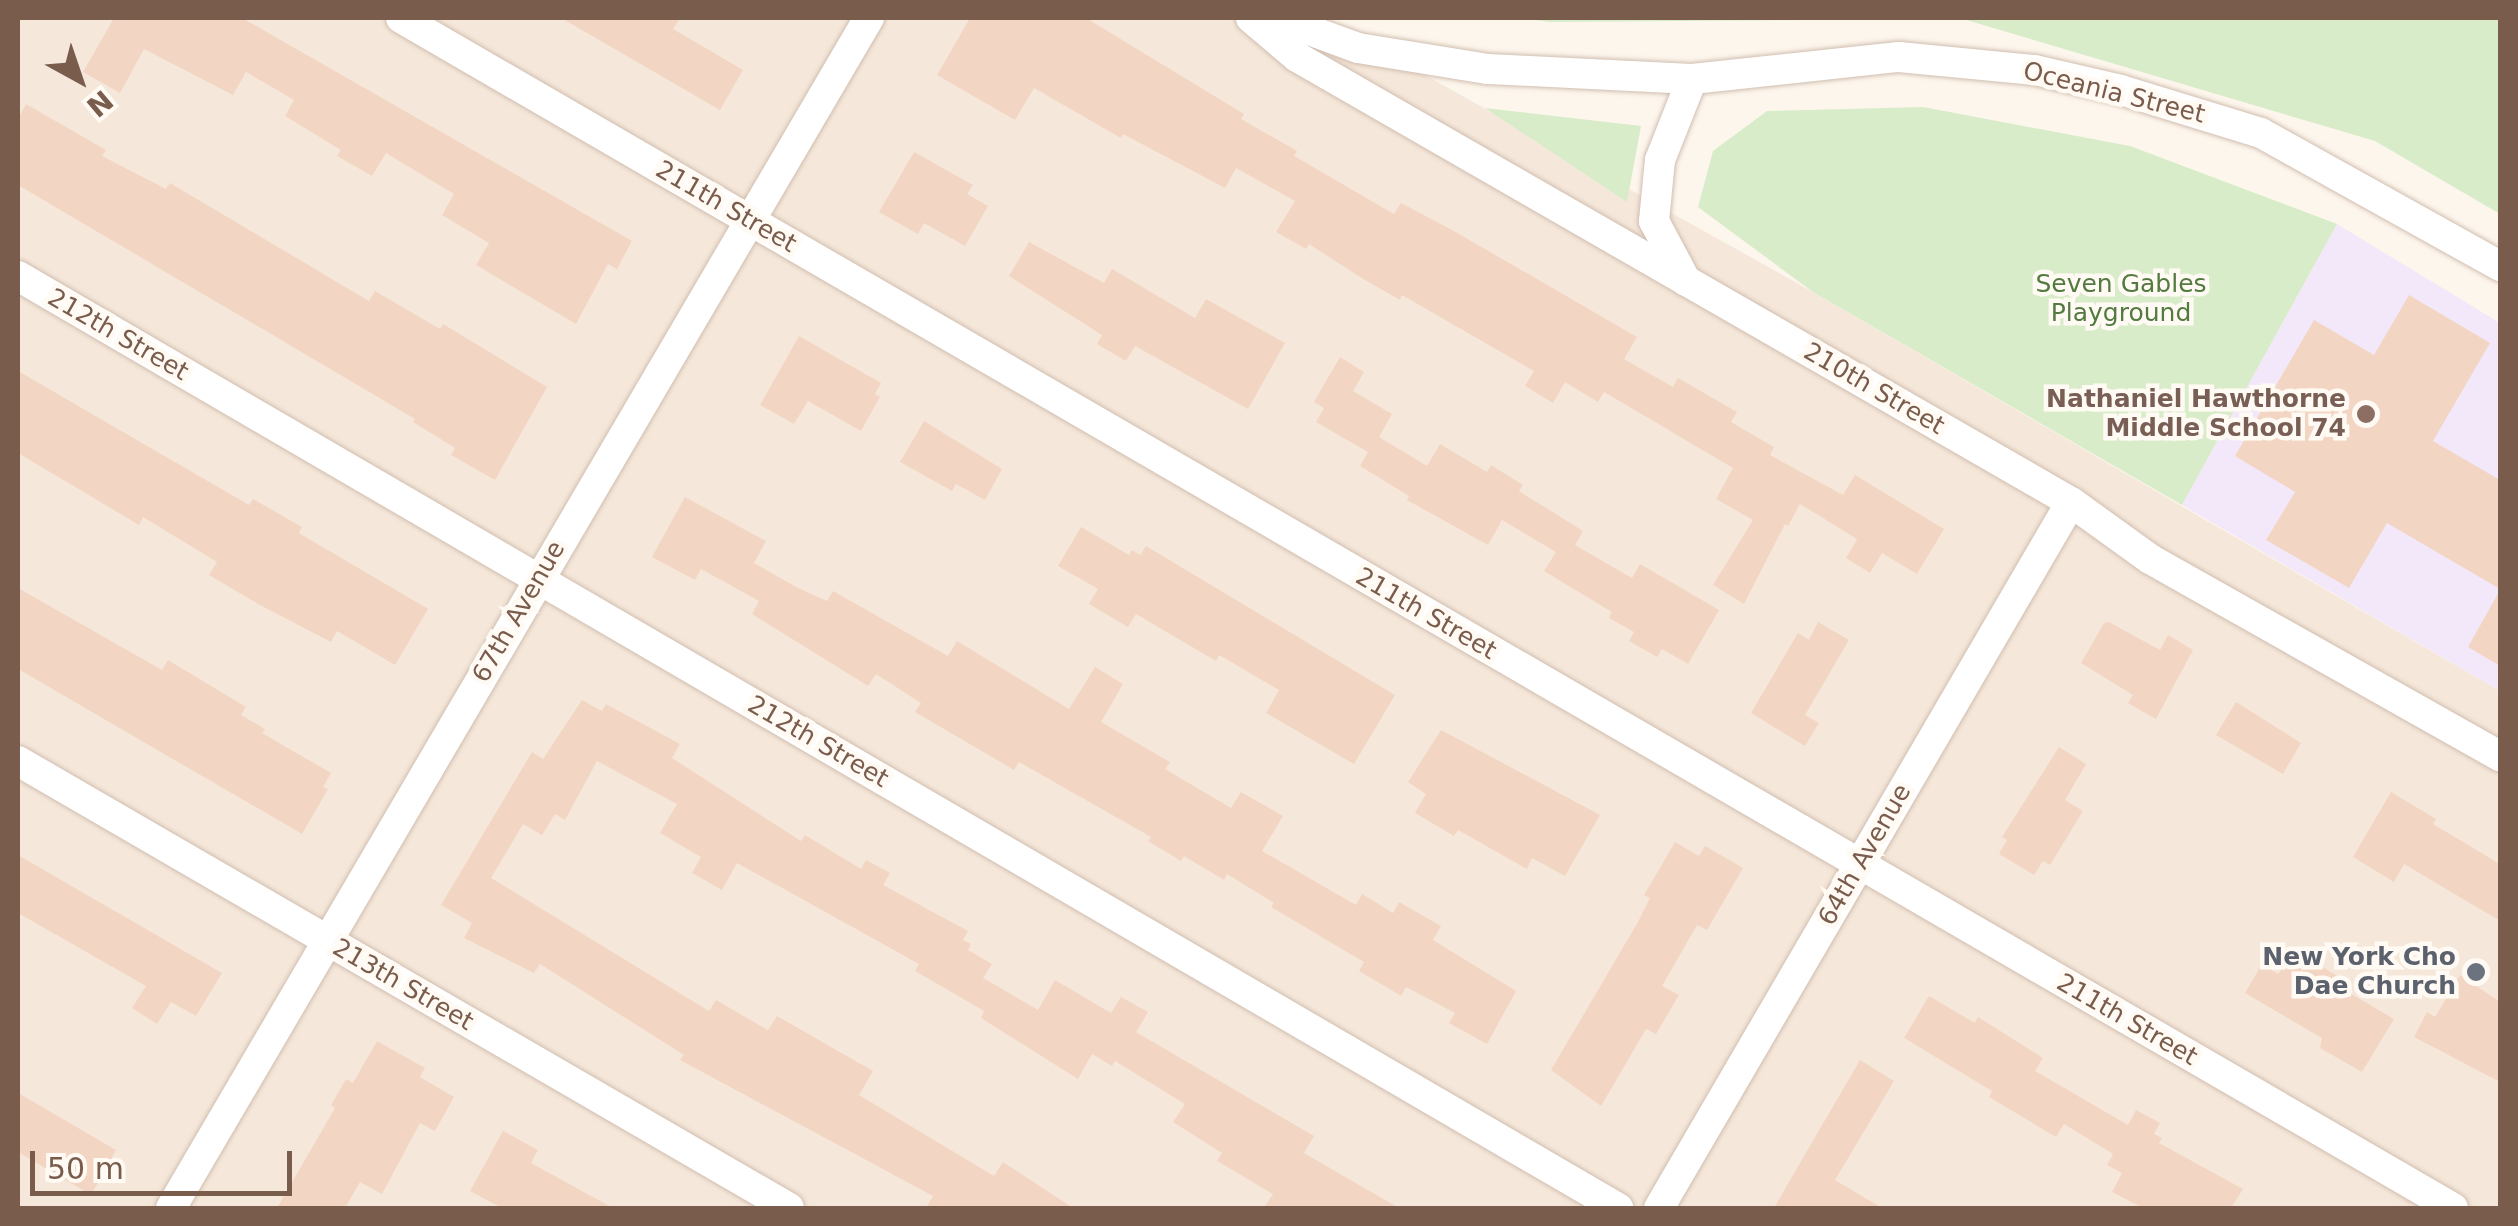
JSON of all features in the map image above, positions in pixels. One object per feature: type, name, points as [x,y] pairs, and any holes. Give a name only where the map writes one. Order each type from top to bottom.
[{"type":"street","name":"211th Street","points":[[401,18],[2453,1208]]},
{"type":"street","name":"67th Avenue","points":[[172,1208],[868,18]]},
{"type":"street","name":"210th Street","points":[[1251,18],[1297,57],[2071,502],[2150,559],[2500,756]]},
{"type":"street","name":"Oceania Street","points":[[1276,18],[1358,48],[1488,70],[1692,78],[1898,57],[2035,70],[2120,90],[2261,133],[2500,266]]},
{"type":"street","points":[[1686,282],[1654,221],[1660,160],[1692,78]]},
{"type":"street","name":"212th Street","points":[[18,276],[1618,1208]]},
{"type":"street","name":"64th Avenue","points":[[1659,1208],[2071,502]]},
{"type":"street","name":"213th Street","points":[[18,761],[789,1208]]},
{"type":"shaded area","points":[[18,18],[1323,18],[1813,292],[2500,691],[2500,1208],[18,1208]]},
{"type":"shaded area","name":"Nathaniel Hawthorne Middle School 74","points":[[2337,224],[2500,323],[2500,691],[2182,505]]},
{"type":"green space","points":[[1523,18],[2500,18],[2500,214],[2375,141],[1963,19],[1549,22]]},
{"type":"green space","name":"Seven Gables Playground","points":[[1923,107],[2130,146],[2337,224],[2182,505],[1813,292],[1698,207],[1713,151],[1767,111]]},
{"type":"green space","points":[[1485,108],[1641,126],[1627,202]]},
{"type":"building","points":[[114,18],[242,18],[632,241],[617,269],[608,264],[576,324],[476,265],[489,243],[442,215],[454,194],[386,153],[372,176],[337,156],[341,150],[285,116],[294,100],[246,72],[233,95],[144,49],[120,93],[83,72]]},
{"type":"building","points":[[561,18],[680,18],[673,29],[743,70],[720,110]]},
{"type":"building","points":[[970,18],[1086,18],[1244,114],[1241,119],[1297,151],[1294,156],[1394,214],[1401,203],[1637,337],[1624,359],[1673,387],[1678,378],[1737,412],[1731,422],[1774,447],[1770,455],[1843,495],[1855,475],[1944,529],[1917,574],[1882,553],[1870,573],[1846,558],[1857,539],[1800,504],[1788,526],[1785,524],[1744,604],[1713,585],[1753,520],[1716,499],[1733,468],[1604,392],[1598,402],[1565,382],[1553,403],[1525,386],[1534,371],[1402,295],[1400,300],[1309,244],[1306,249],[1276,232],[1295,201],[1236,168],[1225,188],[1123,134],[1121,138],[1034,88],[1015,120],[937,75]]},
{"type":"building","points":[[26,104],[106,150],[102,156],[166,189],[170,183],[369,301],[375,291],[440,329],[443,324],[547,387],[495,480],[451,455],[455,448],[413,422],[415,419],[18,185],[18,119]]},
{"type":"building","points":[[914,152],[973,185],[967,194],[988,206],[965,246],[924,223],[918,234],[879,212]]},
{"type":"building","points":[[1029,242],[1104,283],[1112,269],[1195,318],[1206,299],[1285,343],[1248,409],[1135,346],[1126,361],[1097,344],[1102,335],[1009,276]]},
{"type":"building","points":[[2409,295],[2490,343],[2433,441],[2500,480],[2500,589],[2387,523],[2349,588],[2266,540],[2295,492],[2235,456],[2314,320],[2374,355]]},
{"type":"building","points":[[799,336],[881,383],[875,394],[880,397],[861,431],[808,401],[794,424],[760,405]]},
{"type":"building","points":[[1340,357],[1364,372],[1353,391],[1392,414],[1379,437],[1427,466],[1440,444],[1487,472],[1491,465],[1523,485],[1519,491],[1583,531],[1575,545],[1632,578],[1640,564],[1719,610],[1688,664],[1662,649],[1657,657],[1629,641],[1634,632],[1609,618],[1612,612],[1544,571],[1556,552],[1502,520],[1488,545],[1407,500],[1409,496],[1360,466],[1368,452],[1316,422],[1324,408],[1314,402]]},
{"type":"building","points":[[18,371],[249,505],[253,499],[302,527],[299,533],[428,609],[395,665],[337,631],[331,642],[258,604],[209,575],[217,562],[143,517],[139,525],[18,453]]},
{"type":"building","points":[[924,421],[1002,469],[985,500],[956,484],[952,491],[900,462]]},
{"type":"building","points":[[685,497],[766,541],[754,563],[798,588],[827,601],[833,591],[948,656],[957,641],[1069,709],[1095,667],[1123,684],[1101,722],[1170,762],[1165,769],[1231,808],[1241,792],[1283,816],[1262,851],[1356,905],[1362,894],[1393,913],[1399,902],[1441,926],[1433,940],[1516,991],[1487,1044],[1449,1023],[1455,1013],[1406,987],[1401,996],[1359,971],[1364,962],[1271,907],[1274,903],[1227,874],[1224,880],[1184,856],[1181,861],[1148,841],[1151,837],[1019,762],[1014,770],[915,712],[921,703],[876,674],[868,686],[752,614],[759,601],[701,569],[695,580],[652,557]]},
{"type":"building","points":[[1081,527],[1129,555],[1132,550],[1140,555],[1146,546],[1395,695],[1354,764],[1266,713],[1279,690],[1219,655],[1216,661],[1136,614],[1128,627],[1089,604],[1098,589],[1058,566]]},
{"type":"building","points":[[18,588],[162,670],[168,660],[246,707],[241,715],[265,729],[262,733],[331,773],[323,787],[328,789],[302,834],[18,669]]},
{"type":"building","points":[[2500,590],[2500,666],[2468,647]]},
{"type":"building","points":[[1818,622],[1849,640],[1805,715],[1819,723],[1805,746],[1751,713],[1798,633],[1809,640]]},
{"type":"building","points":[[2109,622],[2160,650],[2168,635],[2193,650],[2156,719],[2128,703],[2133,695],[2081,663],[2104,623]]},
{"type":"building","points":[[582,700],[602,711],[606,704],[680,744],[672,758],[801,841],[805,835],[861,869],[866,860],[890,873],[883,885],[968,931],[963,940],[971,944],[968,950],[992,964],[983,978],[1038,1010],[1055,980],[1111,1013],[1121,997],[1148,1012],[1136,1032],[1314,1136],[1304,1153],[1399,1208],[1264,1208],[1273,1194],[1217,1161],[1222,1153],[1173,1122],[1185,1104],[1115,1061],[1112,1066],[1092,1054],[1078,1079],[981,1018],[984,1011],[915,971],[919,964],[737,863],[722,890],[692,873],[701,857],[660,833],[677,804],[597,761],[565,820],[555,814],[542,835],[523,824],[491,878],[709,1011],[716,1000],[768,1030],[777,1016],[873,1071],[859,1095],[994,1176],[1003,1162],[1073,1208],[926,1208],[933,1196],[680,1060],[684,1055],[540,964],[534,973],[464,938],[472,923],[441,905],[532,752],[543,759]]},
{"type":"building","points":[[2236,702],[2301,743],[2283,774],[2216,735]]},
{"type":"building","points":[[1441,730],[1600,815],[1565,876],[1532,858],[1527,869],[1458,830],[1454,836],[1415,813],[1426,794],[1408,782]]},
{"type":"building","points":[[2059,747],[2086,764],[2065,800],[2083,811],[2050,865],[2043,861],[2034,875],[1999,854],[2007,840],[2002,837]]},
{"type":"building","points":[[2391,792],[2436,819],[2433,824],[2500,864],[2500,921],[2404,864],[2394,882],[2353,857]]},
{"type":"building","points":[[1675,842],[1699,856],[1705,846],[1743,868],[1707,930],[1697,925],[1662,986],[1679,995],[1656,1034],[1646,1029],[1601,1106],[1551,1070],[1638,922],[1650,898],[1644,895]]},
{"type":"building","points":[[18,855],[222,973],[196,1016],[171,1002],[157,1024],[132,1008],[146,986],[18,913]]},
{"type":"building","points":[[2296,951],[2339,977],[2334,984],[2394,1019],[2362,1072],[2320,1048],[2322,1038],[2245,993],[2262,964],[2278,974]]},
{"type":"building","points":[[2460,975],[2500,1002],[2500,1082],[2414,1037],[2427,1012],[2435,1017]]},
{"type":"building","points":[[1929,996],[1975,1023],[1978,1017],[2043,1058],[2035,1071],[2128,1125],[2136,1110],[2160,1123],[2154,1134],[2162,1138],[2159,1143],[2243,1189],[2231,1208],[2143,1208],[2112,1192],[2122,1173],[2107,1165],[2113,1154],[2064,1124],[2056,1137],[1989,1097],[1992,1091],[1904,1038]]},
{"type":"building","points":[[377,1041],[425,1068],[420,1077],[454,1097],[435,1131],[420,1123],[382,1194],[360,1182],[345,1208],[277,1208],[335,1108],[331,1105],[346,1079],[353,1083]]},
{"type":"building","points":[[1860,1060],[1894,1081],[1835,1180],[1882,1208],[1774,1208]]},
{"type":"building","points":[[18,1093],[116,1150],[91,1195],[18,1152]]},
{"type":"building","points":[[503,1131],[538,1150],[531,1163],[613,1208],[502,1208],[470,1191]]},
{"type":"place","name":"Nathaniel Hawthorne Middle School 74","points":[[2366,414]]},
{"type":"place","name":"New York Cho Dae Church","points":[[2476,972]]}]
